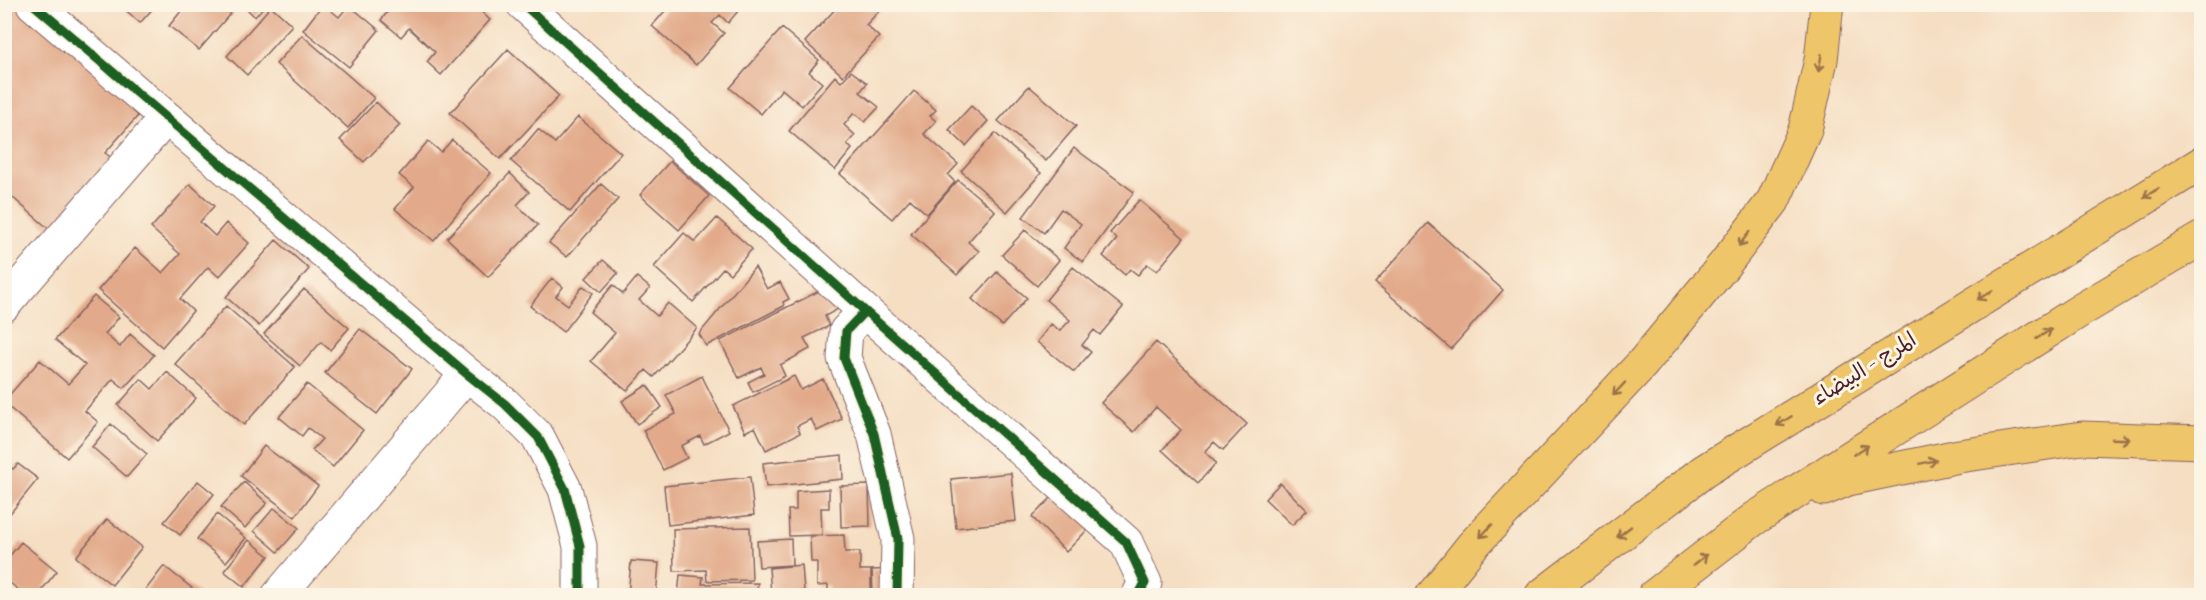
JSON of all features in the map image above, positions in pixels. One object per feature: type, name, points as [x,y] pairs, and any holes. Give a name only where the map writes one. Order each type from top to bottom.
[{"type":"highway","points":[[1432,596],[1472,546],[1642,364],[1724,265],[1773,201],[1805,130],[1821,60],[1827,4]]},
{"type":"highway","name":"المرج - البيضاء","points":[[1541,596],[1704,471],[2202,163]]},
{"type":"highway","points":[[1654,596],[1754,519],[2081,310],[2202,238]]},
{"type":"highway","points":[[1754,519],[1848,478],[1959,456],[2082,438],[2202,442]]},
{"type":"street","points":[[33,4],[165,119],[467,374],[506,404],[538,437],[565,489],[580,546],[580,596]]},
{"type":"street","points":[[523,4],[1126,542],[1145,591]]},
{"type":"street","points":[[4,305],[165,119]]},
{"type":"street","points":[[865,311],[846,331],[844,358],[874,434],[898,539],[897,596]]},
{"type":"street","points":[[278,596],[467,374]]},
{"type":"building","points":[[119,4],[157,4],[140,23]]},
{"type":"building","points":[[187,4],[231,4],[235,8],[199,50],[169,26]]},
{"type":"building","points":[[242,4],[266,4],[255,17]]},
{"type":"building","points":[[323,4],[339,17],[349,5],[379,30],[349,67],[303,30]]},
{"type":"building","points":[[394,4],[453,4],[458,9],[462,4],[473,4],[490,20],[441,75],[427,62],[435,52],[409,28],[401,37],[381,20]]},
{"type":"building","points":[[671,4],[744,4],[728,23],[720,15],[712,23],[724,33],[696,65],[652,26]]},
{"type":"building","points":[[840,4],[879,4],[882,8],[866,25],[879,37],[843,76],[805,42]]},
{"type":"building","points":[[4,5],[26,5],[144,109],[105,153],[113,159],[50,230],[4,190]]},
{"type":"building","points":[[271,6],[292,25],[247,75],[227,56]]},
{"type":"building","points":[[782,28],[819,60],[809,72],[822,83],[802,106],[782,89],[761,114],[730,88]]},
{"type":"building","points":[[302,35],[374,98],[348,128],[276,64]]},
{"type":"building","points":[[508,49],[559,96],[500,159],[450,113]]},
{"type":"building","points":[[851,71],[867,83],[860,92],[879,107],[865,122],[854,113],[844,125],[855,135],[847,144],[852,149],[835,170],[789,131],[835,76],[841,82]]},
{"type":"building","points":[[1029,86],[1076,126],[1046,161],[998,121]]},
{"type":"building","points":[[914,91],[936,110],[930,116],[936,121],[924,134],[958,164],[948,175],[955,182],[927,214],[910,199],[892,219],[840,174]]},
{"type":"building","points":[[376,102],[400,125],[364,162],[340,140]]},
{"type":"building","points":[[971,106],[988,121],[966,146],[949,130]]},
{"type":"building","points":[[578,117],[621,153],[570,212],[511,161],[538,129],[555,143]]},
{"type":"building","points":[[995,133],[1041,173],[1007,212],[961,171]]},
{"type":"building","points":[[452,140],[491,173],[434,241],[395,209],[414,187],[399,175],[428,141],[441,152]]},
{"type":"building","points":[[1074,148],[1134,192],[1083,262],[1064,248],[1081,224],[1061,209],[1044,233],[1023,217]]},
{"type":"building","points":[[670,161],[709,196],[679,230],[640,195]]},
{"type":"building","points":[[510,173],[529,192],[517,205],[538,225],[488,277],[447,238]]},
{"type":"building","points":[[958,180],[995,211],[968,242],[979,251],[957,275],[911,234]]},
{"type":"building","points":[[190,184],[214,206],[200,222],[215,236],[226,223],[249,243],[219,277],[208,267],[180,299],[193,311],[162,347],[98,290],[135,248],[163,273],[180,254],[151,228]]},
{"type":"building","points":[[601,184],[618,199],[567,257],[549,243]]},
{"type":"building","points":[[1139,200],[1184,238],[1157,271],[1147,264],[1138,275],[1130,269],[1125,275],[1103,256],[1117,239],[1110,233]]},
{"type":"building","points":[[717,218],[752,249],[730,274],[723,268],[693,302],[654,267],[684,233],[695,242]]},
{"type":"building","points":[[1428,223],[1503,290],[1451,349],[1375,282]]},
{"type":"building","points":[[1025,230],[1059,260],[1037,286],[1002,255]]},
{"type":"building","points":[[276,240],[309,269],[259,326],[226,297]]},
{"type":"building","points":[[603,260],[618,273],[601,292],[586,278]]},
{"type":"building","points":[[755,267],[767,289],[780,282],[789,299],[783,302],[784,306],[706,346],[699,334]]},
{"type":"building","points":[[1073,267],[1123,307],[1100,335],[1094,330],[1082,345],[1091,352],[1074,372],[1037,342],[1051,324],[1060,331],[1070,320],[1046,300]]},
{"type":"building","points":[[997,272],[1027,298],[1002,326],[972,299]]},
{"type":"building","points":[[637,277],[650,288],[639,300],[657,316],[668,303],[697,328],[654,377],[646,370],[627,391],[591,361],[615,333],[590,312],[613,285],[623,294]]},
{"type":"building","points":[[552,278],[563,287],[556,296],[568,305],[583,286],[593,293],[563,332],[530,306]]},
{"type":"building","points":[[829,286],[840,308],[825,316],[829,326],[804,338],[810,349],[780,365],[785,376],[753,392],[748,382],[764,374],[761,367],[739,378],[720,341]]},
{"type":"building","points":[[304,289],[349,328],[330,350],[321,342],[300,366],[264,334]]},
{"type":"building","points":[[94,296],[119,317],[105,334],[120,347],[130,334],[154,355],[124,388],[113,379],[85,411],[98,422],[67,458],[4,401],[40,360],[68,384],[85,365],[55,340]]},
{"type":"building","points":[[226,306],[295,367],[244,425],[175,364]]},
{"type":"building","points":[[360,329],[412,369],[377,414],[325,373]]},
{"type":"building","points":[[1156,342],[1247,424],[1223,450],[1214,442],[1205,452],[1216,463],[1198,483],[1162,450],[1181,430],[1156,407],[1134,432],[1101,403]]},
{"type":"building","points":[[167,372],[196,398],[157,441],[118,405],[141,379],[152,389]]},
{"type":"building","points":[[702,376],[729,431],[704,444],[700,436],[681,446],[687,458],[663,470],[643,430],[676,414],[666,395]]},
{"type":"building","points":[[794,376],[801,390],[823,379],[842,419],[817,431],[811,419],[797,426],[800,433],[766,450],[755,427],[745,432],[733,406]]},
{"type":"building","points":[[307,384],[363,430],[333,467],[312,450],[322,439],[308,428],[302,436],[279,417]]},
{"type":"building","points":[[647,385],[662,407],[637,424],[622,401]]},
{"type":"building","points":[[111,424],[147,454],[127,477],[92,447]]},
{"type":"building","points":[[264,446],[318,486],[295,517],[241,476]]},
{"type":"building","points":[[842,455],[843,479],[766,487],[763,463]]},
{"type":"building","points":[[4,463],[13,469],[18,464],[38,479],[4,521]]},
{"type":"building","points":[[1011,473],[1016,521],[956,528],[951,479]]},
{"type":"building","points":[[750,477],[754,515],[668,525],[664,486]]},
{"type":"building","points":[[198,481],[214,494],[180,535],[164,522]]},
{"type":"building","points":[[244,482],[267,503],[245,528],[221,507]]},
{"type":"building","points":[[1280,483],[1307,510],[1292,525],[1265,499]]},
{"type":"building","points":[[869,485],[870,526],[841,527],[840,486]]},
{"type":"building","points":[[829,489],[829,508],[821,508],[822,535],[789,536],[788,510],[796,510],[796,491]]},
{"type":"building","points":[[1058,491],[1092,525],[1066,552],[1032,517]]},
{"type":"building","points":[[274,508],[299,528],[278,552],[254,531]]},
{"type":"building","points":[[217,514],[246,538],[226,562],[197,539]]},
{"type":"building","points":[[107,519],[142,547],[112,585],[76,557]]},
{"type":"building","points":[[750,527],[752,580],[707,581],[706,570],[674,571],[673,529]]},
{"type":"building","points":[[844,535],[845,552],[860,552],[860,570],[871,570],[871,596],[828,596],[828,585],[817,586],[817,562],[811,562],[810,536]]},
{"type":"building","points":[[791,539],[792,565],[759,567],[757,541]]},
{"type":"building","points":[[249,540],[269,556],[244,587],[224,571]]},
{"type":"building","points":[[21,542],[57,571],[37,596],[26,596],[4,578],[4,563]]},
{"type":"building","points":[[631,561],[659,563],[656,596],[628,596]]},
{"type":"building","points":[[802,565],[804,591],[771,594],[769,568]]},
{"type":"building","points":[[164,566],[202,596],[141,596]]},
{"type":"building","points":[[892,569],[893,596],[873,596],[872,570]]},
{"type":"building","points":[[680,575],[703,577],[702,584],[758,583],[756,596],[678,596]]},
{"type":"cycle path","points":[[33,4],[505,404],[538,437],[565,489],[580,546],[580,596]]},
{"type":"cycle path","points":[[523,4],[865,311],[846,331],[844,358],[874,434],[898,539],[897,596]]},
{"type":"cycle path","points":[[865,311],[1126,542],[1145,583],[1138,596]]}]
